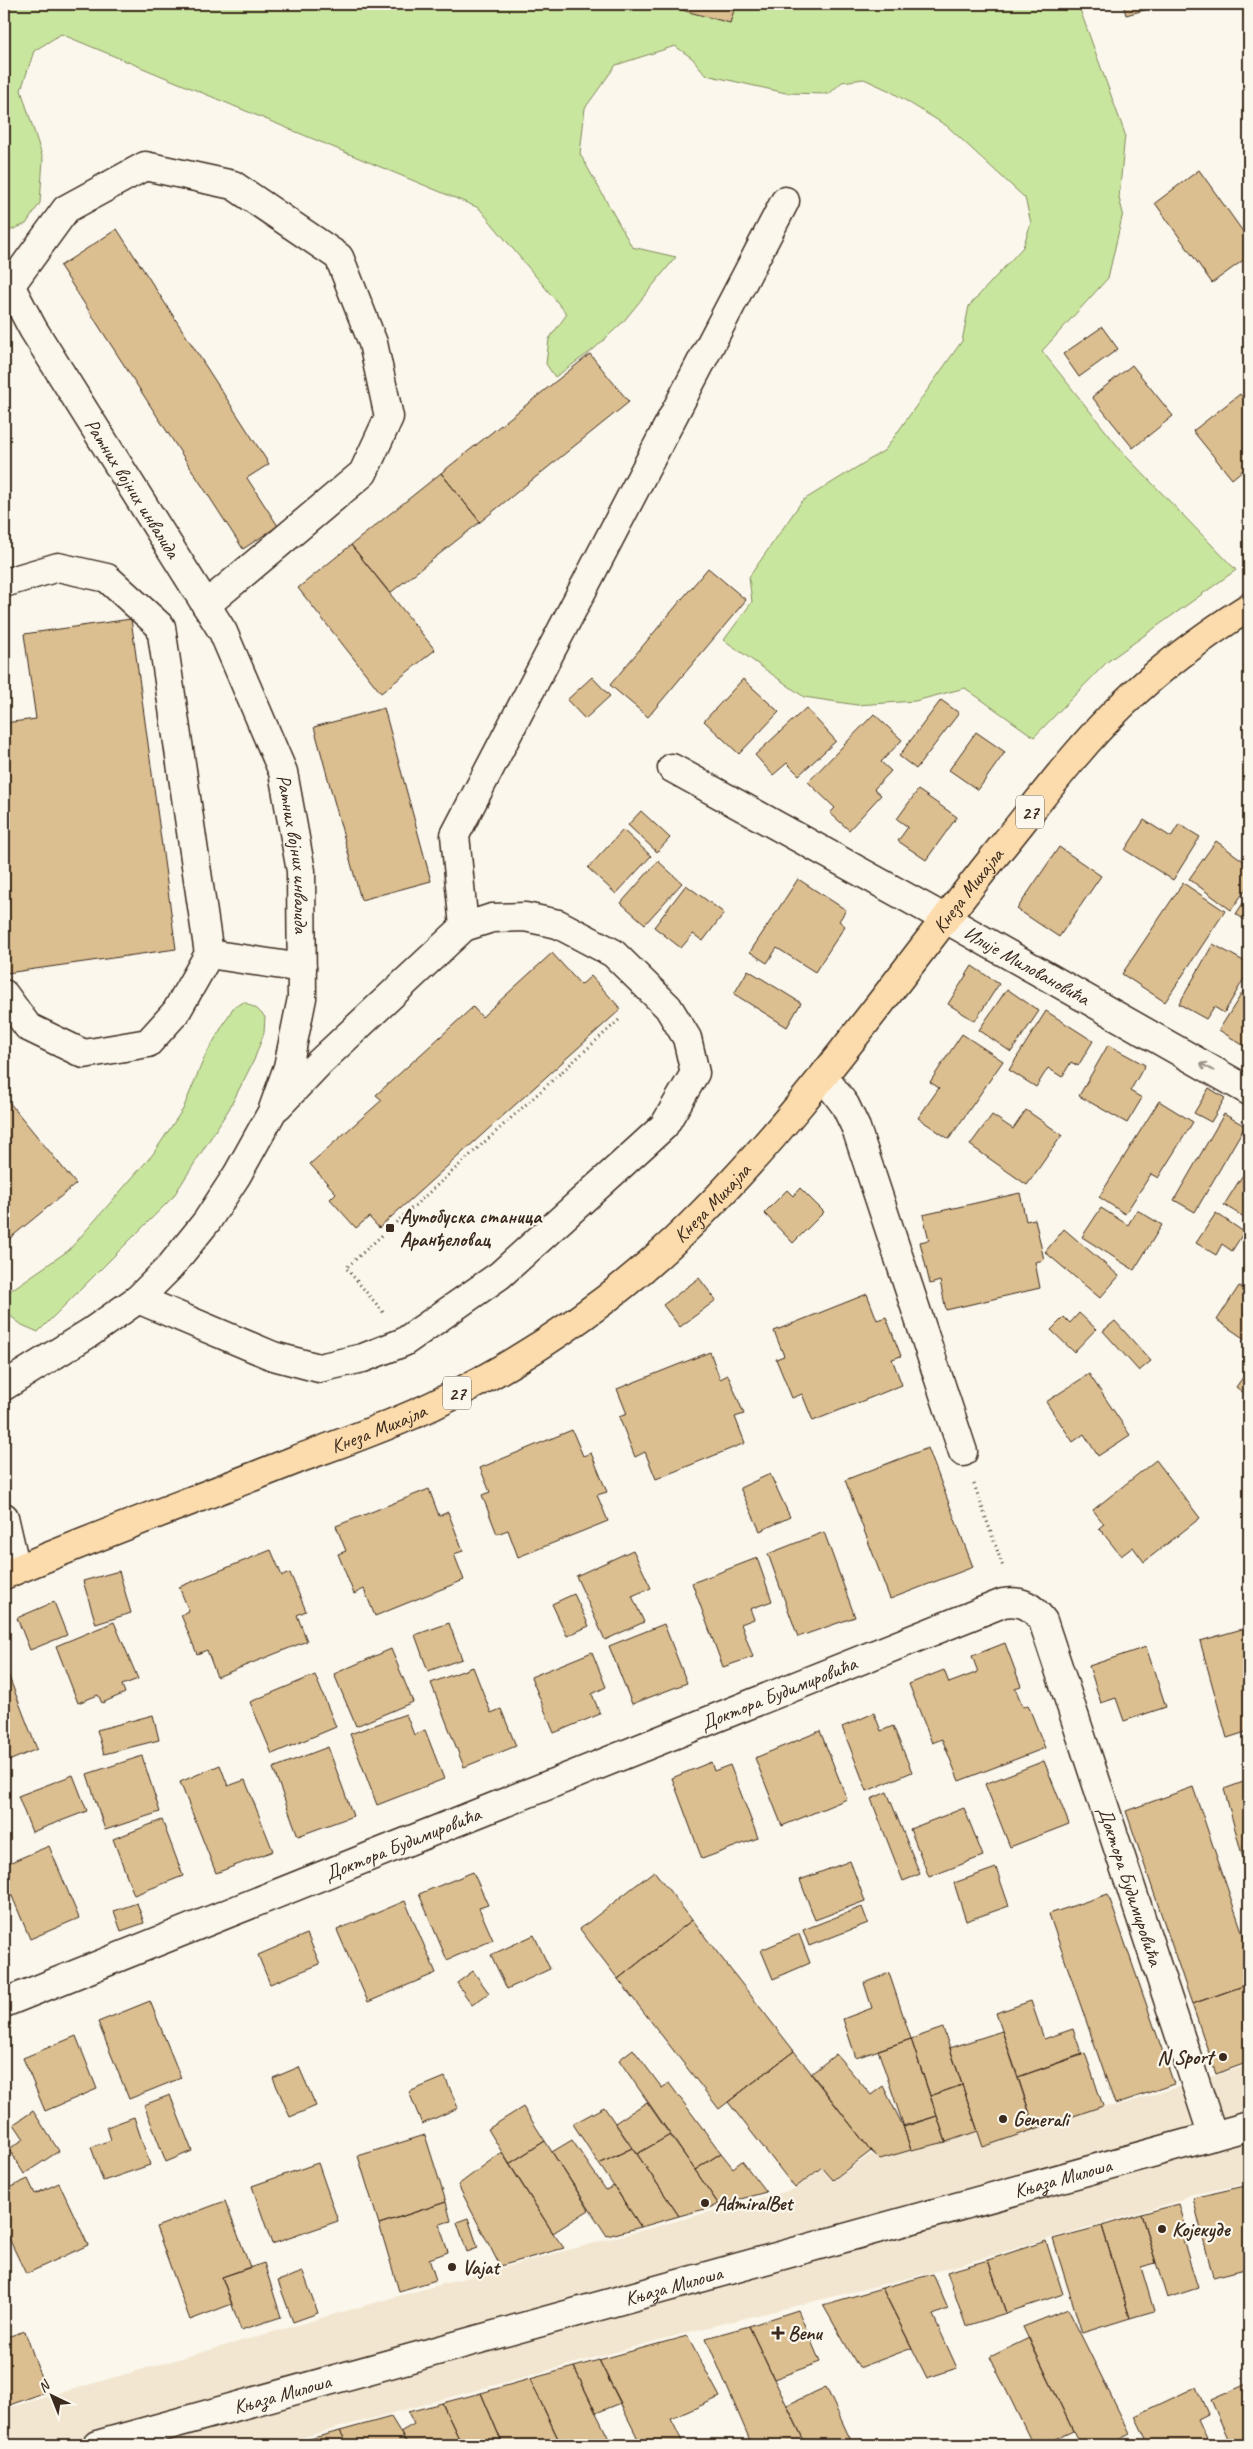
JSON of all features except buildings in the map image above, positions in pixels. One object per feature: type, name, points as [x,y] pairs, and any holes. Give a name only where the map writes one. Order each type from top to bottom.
[{"type":"main road","name":"Кнеза Михајла","points":[[10,1572],[409,1416],[520,1357],[575,1321],[672,1243],[769,1142],[824,1077],[944,918],[1078,753],[1119,708],[1156,674],[1201,638],[1249,607]]},
{"type":"street","points":[[7,280],[66,209],[145,166],[234,185],[339,257],[373,344],[389,417],[362,473],[206,605]]},
{"type":"street","points":[[464,927],[455,836],[785,201]]},
{"type":"street","name":"Ратних војних инвалида","points":[[4,1386],[91,1332],[138,1299],[170,1267],[207,1221],[237,1175],[272,1112],[291,1050],[302,998],[301,871],[284,772],[223,632],[33,328],[7,280]]},
{"type":"street","points":[[4,583],[58,567],[107,578],[160,627],[209,954],[176,1012],[148,1043],[84,1054],[28,1027],[4,994]]},
{"type":"street","name":"Илије Миловановића","points":[[672,768],[944,918],[1249,1091]]},
{"type":"street","points":[[138,1299],[273,1356],[319,1368],[363,1358],[404,1342],[500,1275],[664,1126],[695,1073],[687,1038],[668,1007],[613,953],[558,924],[525,917],[492,918],[464,927],[320,1062],[272,1112]]},
{"type":"street","points":[[209,954],[302,968]]},
{"type":"street","points":[[824,1077],[845,1105],[856,1128],[963,1452]]},
{"type":"street","points":[[4,1517],[10,1572]]},
{"type":"street","name":"Доктора Будимировића","points":[[4,2002],[1003,1603],[1014,1601],[1025,1603],[1035,1610],[1043,1621],[1213,2136]]},
{"type":"street","name":"Књаза Милоша","points":[[97,2445],[1249,2126]]},
{"type":"path","points":[[384,1313],[346,1268],[620,1019]]},
{"type":"path","points":[[963,1452],[1014,1601]]},
{"type":"shaded area","points":[[1249,2065],[1249,2183],[1189,2195],[1178,2201],[945,2269],[685,2333],[275,2445],[4,2445],[4,2409],[402,2295],[795,2189],[822,2168],[833,2181],[871,2154],[880,2159],[982,2128],[987,2140],[1103,2106],[1116,2106]]},
{"type":"green space","points":[[4,4],[1078,4],[1125,134],[1119,198],[1123,213],[1108,278],[1042,351],[1124,454],[1236,570],[1107,662],[1034,737],[965,688],[915,701],[857,705],[804,697],[724,640],[752,602],[749,577],[802,501],[885,450],[962,341],[969,306],[1023,247],[1031,223],[1025,198],[947,126],[890,91],[864,79],[842,82],[829,94],[786,93],[706,75],[692,58],[675,46],[616,65],[585,108],[580,154],[632,247],[676,257],[623,322],[594,349],[555,377],[546,364],[549,339],[567,314],[479,208],[61,34],[34,51],[21,90],[43,159],[40,203],[26,224],[4,233]]},
{"type":"green space","points":[[244,1002],[257,1009],[265,1017],[264,1033],[254,1060],[229,1109],[173,1197],[38,1332],[22,1325],[5,1312],[4,1295],[69,1250],[153,1154],[183,1109],[205,1056],[233,1008]]},
{"type":"place","name":"Аутобуска станица Аранђеловац","points":[[390,1228]]},
{"type":"place","name":"N Sport","points":[[1223,2057]]},
{"type":"place","name":"Generali","points":[[1003,2119]]},
{"type":"place","name":"AdmiralBet","points":[[705,2203]]},
{"type":"place","name":"Којекуде","points":[[1162,2229]]},
{"type":"place","name":"Vajat","points":[[452,2267]]},
{"type":"place","name":"Benu","points":[[778,2333]]}]
